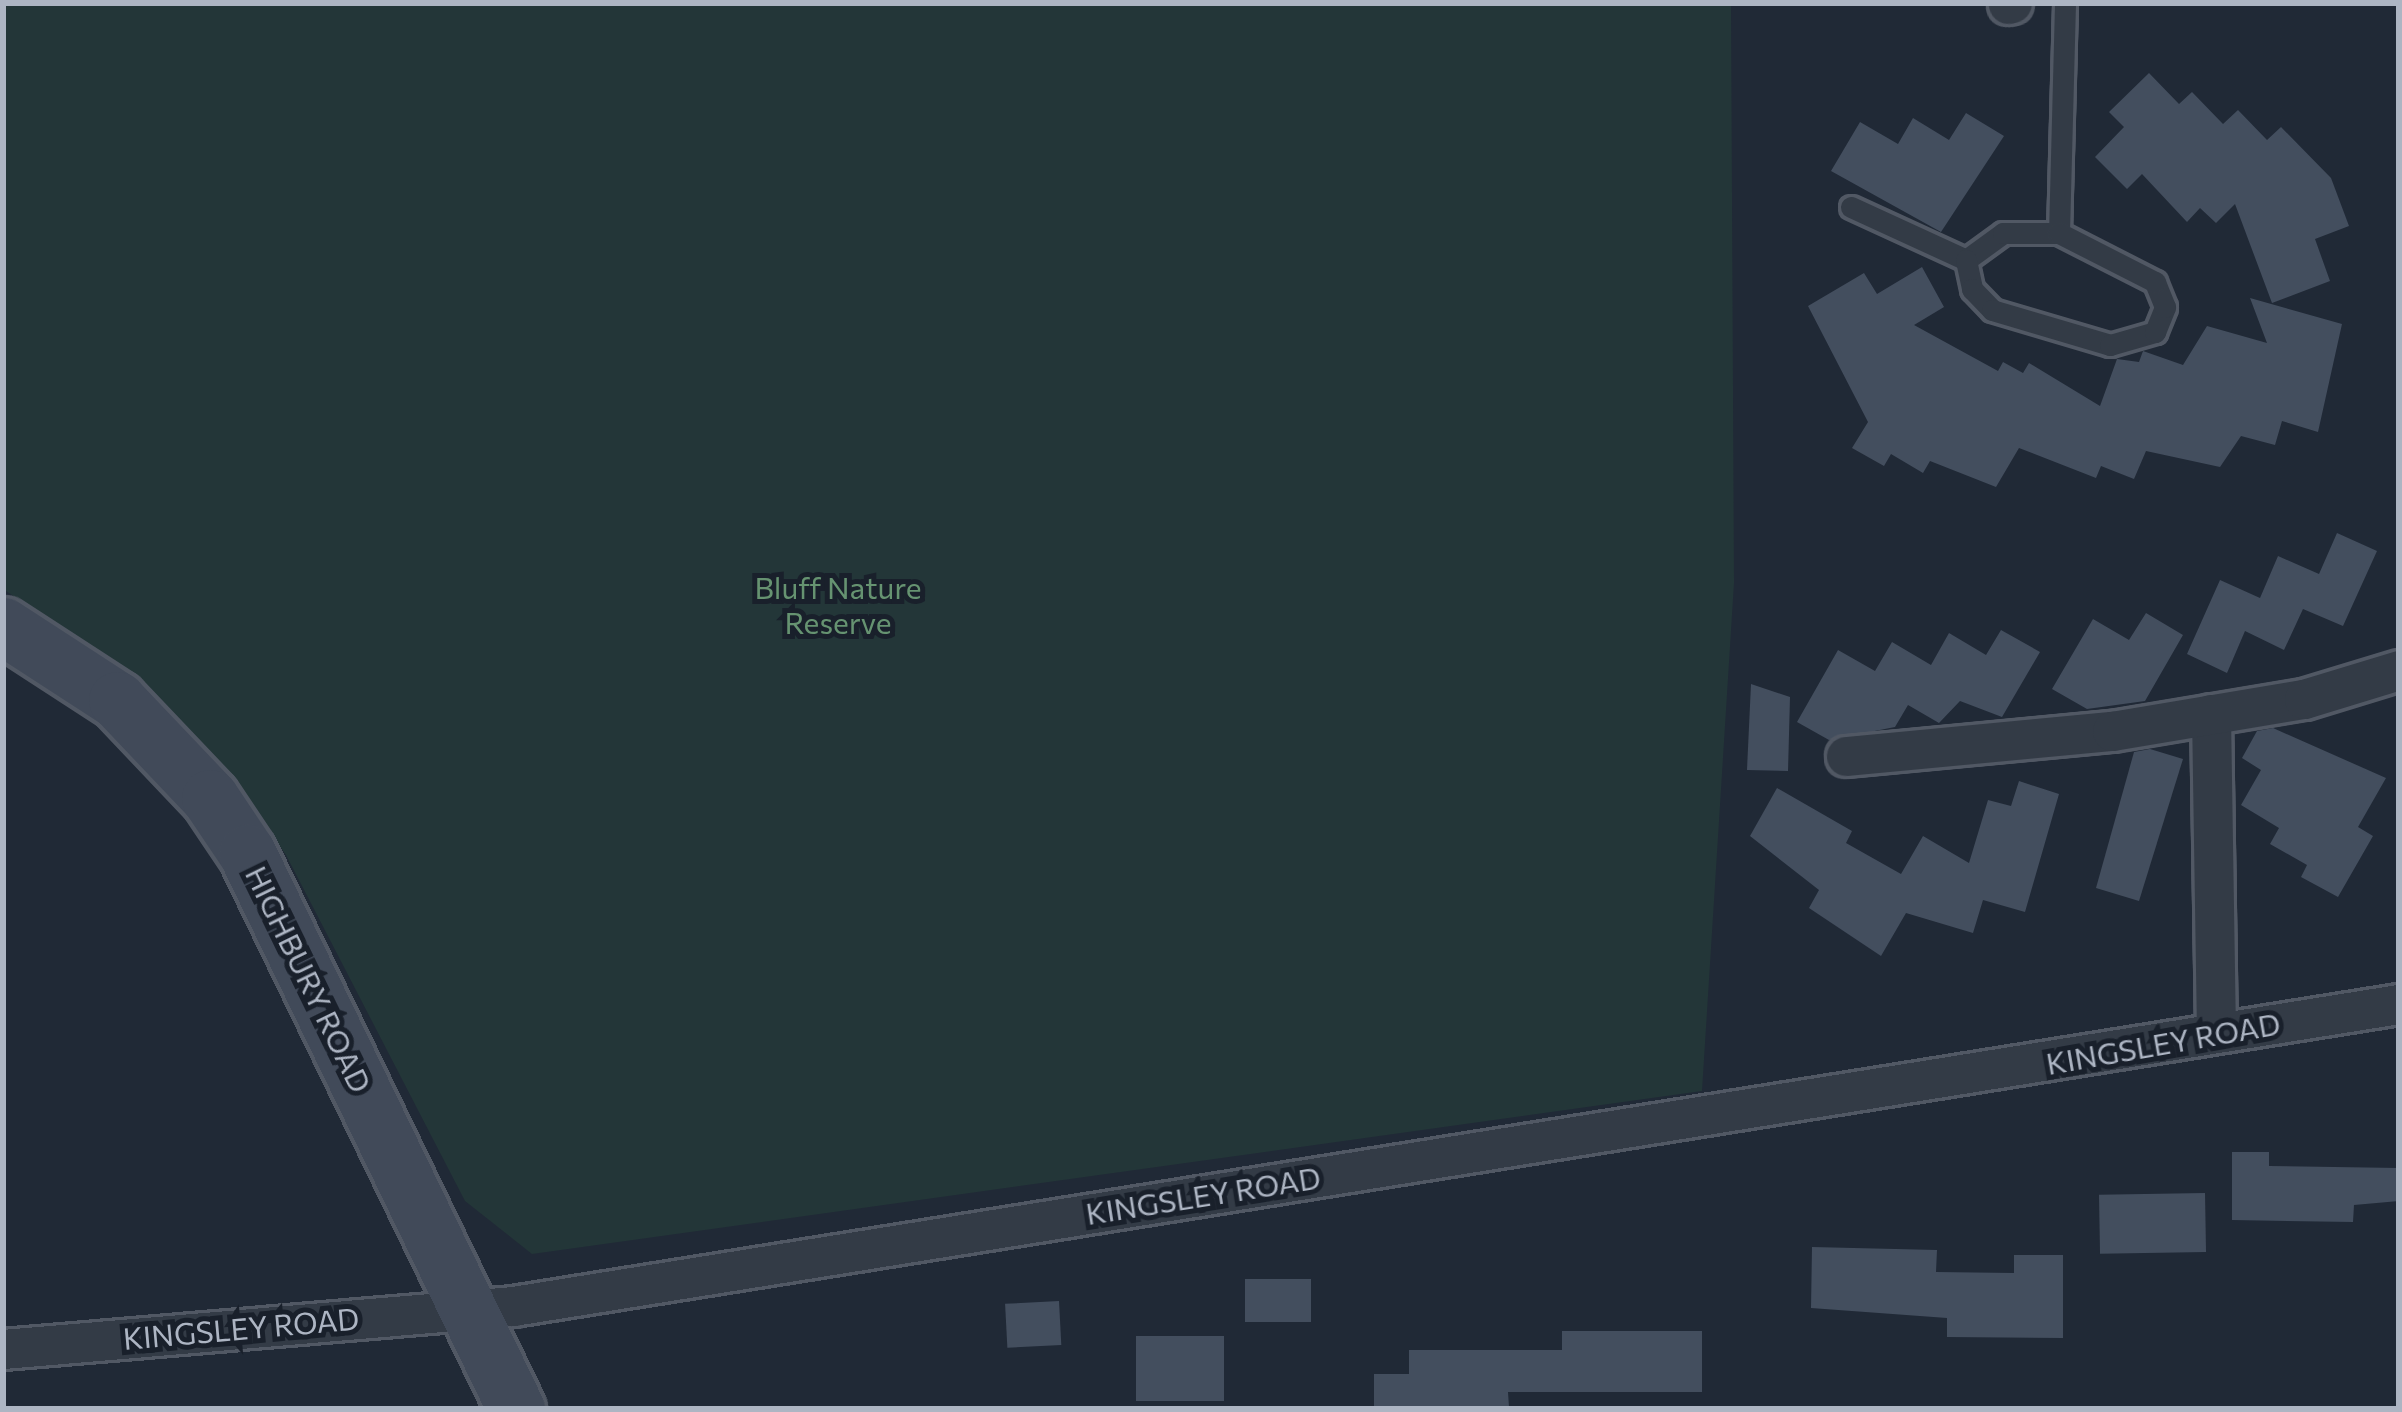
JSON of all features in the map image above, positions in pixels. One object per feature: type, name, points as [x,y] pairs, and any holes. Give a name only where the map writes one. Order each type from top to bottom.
[{"type":"street","name":"HIGHBURY ROAD","points":[[3,626],[117,700],[210,798],[283,919],[515,1409]]},
{"type":"street","points":[[1846,756],[2211,714],[2399,670]]},
{"type":"street","points":[[2211,714],[2216,1033]]},
{"type":"street","name":"KINGSLEY ROAD","points":[[3,1349],[468,1309],[2399,1004]]},
{"type":"lane","points":[[2059,233],[2065,3]]},
{"type":"lane","points":[[1851,207],[1966,260]]},
{"type":"lane","points":[[2003,233],[2059,233],[2155,282],[2165,307],[2155,332],[2110,345],[1992,310],[1972,290],[1966,260],[2003,233]]},
{"type":"green space","name":"Bluff Nature Reserve","points":[[3,3],[1731,3],[1734,583],[1702,1091],[532,1254],[465,1201],[286,855],[222,764],[140,681],[3,589]]},
{"type":"building","points":[[2149,73],[2179,104],[2192,92],[2223,124],[2238,110],[2267,140],[2281,127],[2331,178],[2349,226],[2315,239],[2330,281],[2272,303],[2235,204],[2216,223],[2200,208],[2187,222],[2142,174],[2127,189],[2095,157],[2124,127],[2109,112]]},
{"type":"building","points":[[1966,113],[2004,136],[1941,232],[1831,171],[1860,122],[1898,144],[1913,118],[1949,140]]},
{"type":"building","points":[[1922,267],[1944,307],[1914,325],[1998,371],[2003,362],[2023,373],[2029,363],[2100,406],[2117,359],[2139,362],[2143,351],[2183,365],[2207,326],[2267,343],[2250,298],[2342,324],[2318,432],[2282,421],[2275,445],[2241,436],[2220,467],[2146,451],[2134,479],[2101,466],[2096,478],[2019,448],[1996,487],[1930,461],[1923,473],[1891,454],[1884,466],[1852,448],[1868,422],[1808,306],[1864,273],[1877,294]]},
{"type":"building","points":[[2337,533],[2377,551],[2343,626],[2303,609],[2284,650],[2245,631],[2227,673],[2187,654],[2220,580],[2260,598],[2278,556],[2319,574]]},
{"type":"building","points":[[2146,613],[2183,635],[2145,701],[2087,709],[2052,689],[2093,619],[2129,640]]},
{"type":"building","points":[[2001,630],[2040,652],[2002,717],[1960,701],[1939,723],[1908,705],[1895,727],[1829,740],[1797,722],[1838,650],[1875,671],[1892,642],[1931,665],[1949,633],[1986,655]]},
{"type":"building","points":[[1751,684],[1790,697],[1788,771],[1747,770]]},
{"type":"building","points":[[2273,728],[2386,778],[2358,827],[2373,836],[2338,897],[2301,877],[2307,865],[2270,844],[2279,828],[2241,805],[2261,770],[2242,758],[2257,731]]},
{"type":"building","points":[[2150,749],[2183,759],[2139,901],[2096,888],[2134,752]]},
{"type":"building","points":[[2019,781],[2059,794],[2025,912],[1983,900],[1973,933],[1906,913],[1881,956],[1809,908],[1819,890],[1750,836],[1777,788],[1852,831],[1846,843],[1901,874],[1923,836],[1969,863],[1988,800],[2011,806]]},
{"type":"building","points":[[2232,1152],[2269,1152],[2269,1166],[2399,1168],[2399,1201],[2354,1205],[2353,1222],[2232,1220]]},
{"type":"building","points":[[2205,1193],[2206,1252],[2100,1254],[2099,1195]]},
{"type":"building","points":[[1812,1247],[1937,1250],[1936,1272],[2014,1273],[2014,1255],[2063,1255],[2063,1338],[1947,1337],[1947,1318],[1811,1308]]},
{"type":"building","points":[[1245,1279],[1311,1279],[1311,1322],[1245,1322]]},
{"type":"building","points":[[1059,1301],[1061,1345],[1007,1348],[1005,1304]]},
{"type":"building","points":[[1562,1331],[1702,1331],[1702,1392],[1508,1392],[1509,1407],[1374,1409],[1374,1374],[1409,1374],[1409,1350],[1562,1350]]},
{"type":"building","points":[[1136,1336],[1224,1336],[1224,1401],[1136,1401]]}]
